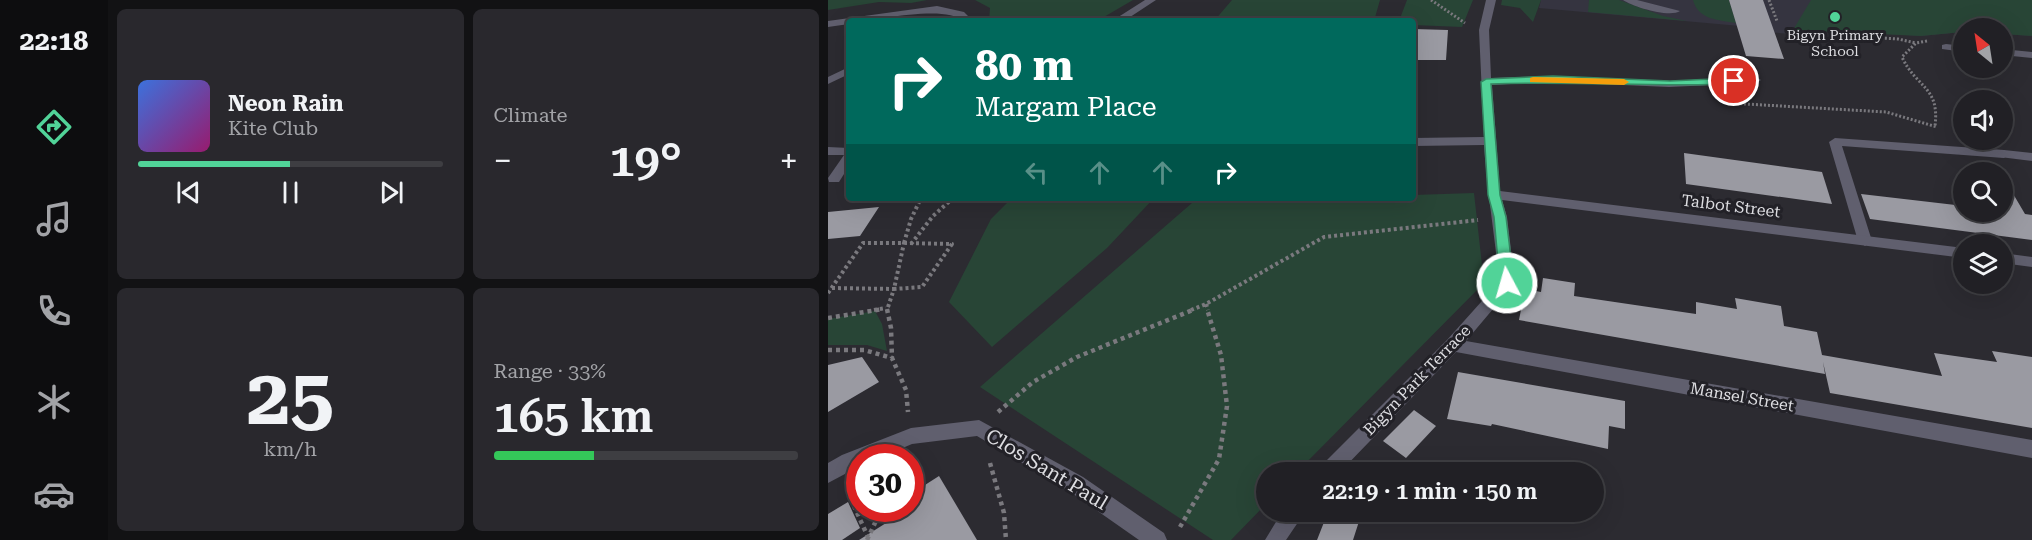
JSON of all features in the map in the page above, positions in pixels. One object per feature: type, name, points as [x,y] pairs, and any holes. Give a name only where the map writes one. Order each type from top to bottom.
[{"type":"street","points":[[1122,18],[1151,0]]},
{"type":"street","name":"Bigyn Park Terrace","points":[[1338,462],[1453,345],[1507,283],[1500,217],[1494,195],[1486,82],[1484,30],[1491,0]]},
{"type":"street","points":[[1628,0],[1653,8],[1675,11]]},
{"type":"street","points":[[872,18],[937,9],[961,14],[965,18]]},
{"type":"street","points":[[828,24],[846,22]]},
{"type":"street","points":[[1946,47],[1953,47]]},
{"type":"street","points":[[2013,53],[2032,56]]},
{"type":"street","points":[[828,81],[846,72]]},
{"type":"street","points":[[1486,82],[1553,79],[1670,84],[1756,80]]},
{"type":"street","points":[[1416,142],[1490,141]]},
{"type":"street","points":[[1865,241],[1835,142],[2032,157]]},
{"type":"street","points":[[828,151],[846,152]]},
{"type":"street","points":[[834,179],[846,161]]},
{"type":"street","name":"Talbot Street","points":[[1494,195],[1953,252]]},
{"type":"street","points":[[2013,259],[2032,262]]},
{"type":"street","name":"Mansel Street","points":[[1453,345],[2032,449]]},
{"type":"street","name":"Clos Sant Paul","points":[[828,474],[849,461],[911,436],[979,428],[1076,484],[1157,540]]},
{"type":"street","points":[[1275,540],[1286,522]]},
{"type":"path","points":[[1431,0],[1466,23]]},
{"type":"path","points":[[1769,0],[1777,21]]},
{"type":"path","points":[[1829,35],[1898,39],[1916,43],[1927,41]]},
{"type":"path","points":[[1916,43],[1902,57],[1911,73],[1934,95],[1938,111],[1935,126]]},
{"type":"path","points":[[1782,99],[1786,106]]},
{"type":"path","points":[[1726,103],[1886,112],[1944,130]]},
{"type":"path","points":[[909,416],[906,390],[892,358],[891,328],[887,308],[894,289],[904,244],[919,201]]},
{"type":"path","points":[[911,244],[933,216],[950,201]]},
{"type":"path","points":[[998,412],[1033,382],[1077,357],[1206,304],[1324,237],[1500,217]]},
{"type":"path","points":[[828,293],[831,288],[863,243],[952,244],[922,287],[831,288]]},
{"type":"path","points":[[1179,528],[1219,459],[1227,406],[1221,355],[1206,304]]},
{"type":"path","points":[[828,318],[887,308]]},
{"type":"path","points":[[828,350],[864,350],[892,358]]},
{"type":"path","points":[[979,428],[1004,513],[1006,540]]},
{"type":"path","points":[[860,522],[867,538]]},
{"type":"path","points":[[867,538],[875,522]]},
{"type":"shaded area","name":"Bigyn Primary School","points":[[1541,0],[2032,0],[2032,36],[2013,35],[2013,18],[1953,18],[1953,33],[1921,36],[1823,30],[1823,33],[1793,30],[1792,34],[1742,30],[1740,26],[1539,8]]},
{"type":"green space","points":[[828,0],[927,0],[911,3],[879,2],[828,10]]},
{"type":"green space","points":[[975,0],[1133,0],[1102,18],[989,18],[990,8]]},
{"type":"green space","points":[[1232,0],[1380,0],[1375,18],[1217,18]]},
{"type":"green space","points":[[1407,0],[1473,0],[1462,27],[1416,25],[1416,18],[1400,18]]},
{"type":"green space","points":[[1502,0],[1541,0],[1533,22],[1520,8],[1501,5]]},
{"type":"green space","points":[[1589,0],[1619,0],[1663,16],[1687,21],[1588,12]]},
{"type":"green space","points":[[1693,0],[1729,0],[1736,23],[1716,20],[1704,15],[1699,12]]},
{"type":"green space","points":[[1811,0],[2032,0],[2032,36],[2013,35],[2013,18],[1953,18],[1953,33],[1921,36],[1793,30]]},
{"type":"green space","points":[[1474,193],[1484,283],[1307,462],[1256,462],[1256,514],[1231,540],[1213,540],[980,387],[1192,203],[1416,201],[1416,195]]},
{"type":"green space","points":[[1009,201],[1151,201],[1107,248],[992,347],[949,302],[991,219]]},
{"type":"green space","points":[[875,311],[882,324],[887,351],[867,345],[828,345],[828,319]]},
{"type":"building","points":[[1729,0],[1763,0],[1784,59],[1746,56]]},
{"type":"building","points":[[1416,29],[1448,30],[1446,60],[1416,60]]},
{"type":"building","points":[[1684,153],[1822,172],[1832,204],[1686,184]]},
{"type":"building","points":[[1861,194],[1953,205],[1953,222],[2013,222],[2013,194],[2025,214],[2032,215],[2032,240],[2013,238],[2013,234],[1986,234],[1870,219]]},
{"type":"building","points":[[879,207],[860,236],[828,239],[828,212]]},
{"type":"building","points":[[1543,278],[1575,283],[1574,296],[1696,314],[1696,302],[1737,309],[1735,298],[1781,306],[1784,326],[1817,332],[1822,355],[1942,376],[1934,353],[1997,362],[1992,351],[2032,357],[2032,428],[1830,393],[1823,362],[1825,374],[1519,320],[1525,289],[1541,292]]},
{"type":"building","points":[[862,357],[879,382],[828,412],[828,365]]},
{"type":"building","points":[[1458,372],[1625,401],[1625,429],[1609,426],[1608,449],[1492,424],[1491,426],[1447,419]]},
{"type":"building","points":[[1414,410],[1436,426],[1406,458],[1383,441]]},
{"type":"building","points":[[939,476],[977,540],[859,540],[888,522],[924,522],[924,486]]},
{"type":"building","points":[[846,503],[846,522],[857,522],[860,528],[842,540],[828,540],[828,514]]},
{"type":"building","points":[[1324,522],[1359,522],[1353,540],[1317,540]]},
{"type":"slow traffic","points":[[1533,80],[1624,82]]},
{"type":"place","name":"Bigyn Primary School","points":[[1835,17]]},
{"type":"route","points":[[1507,283],[1500,217],[1494,195],[1486,82],[1553,79],[1670,84],[1734,81]]}]
